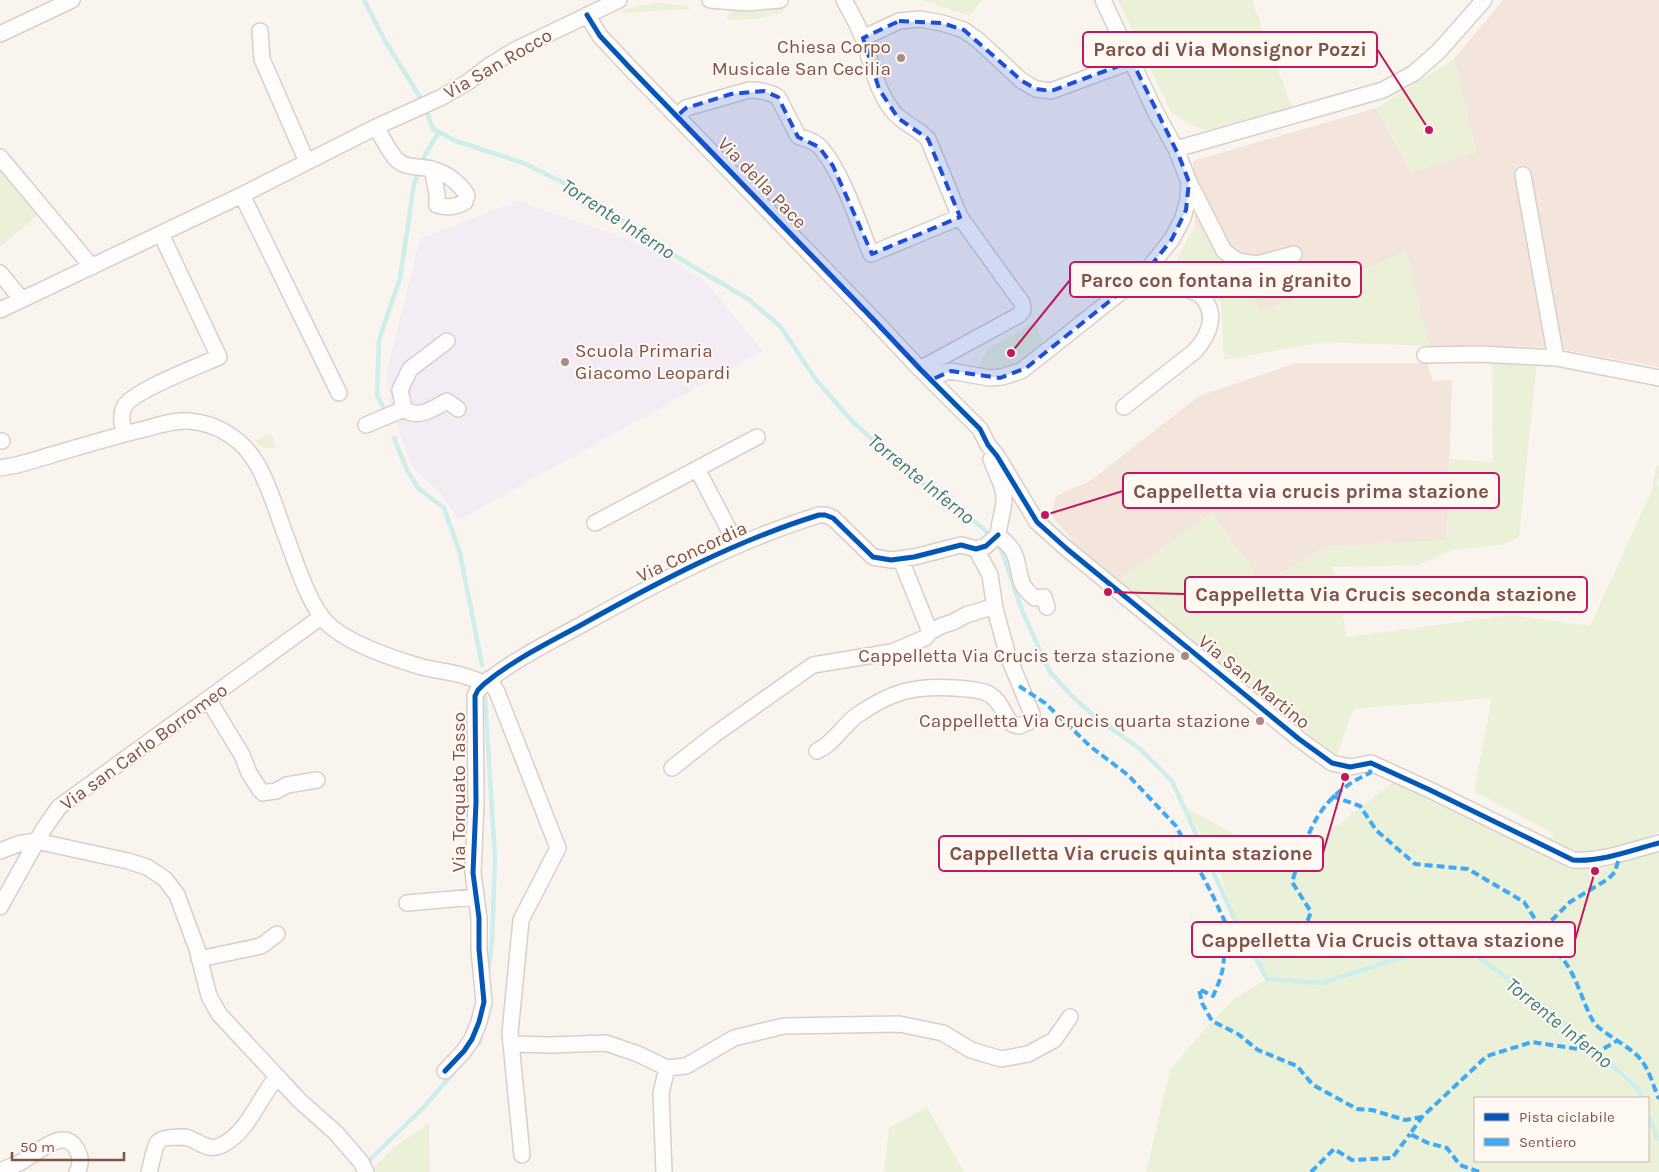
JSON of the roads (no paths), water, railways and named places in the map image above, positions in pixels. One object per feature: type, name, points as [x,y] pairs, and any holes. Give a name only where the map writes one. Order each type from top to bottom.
[{"type":"street","points":[[0,34],[72,0]]},
{"type":"street","name":"Via San Rocco","points":[[0,310],[242,195],[376,127],[440,98],[468,82],[500,59],[619,0]]},
{"type":"street","points":[[710,0],[746,3],[780,0]]},
{"type":"street","points":[[844,0],[863,38],[879,89],[898,118],[923,133],[928,139],[960,217],[1022,303],[1023,310],[1019,315],[920,369]]},
{"type":"street","points":[[1103,0],[1155,110],[1176,149],[1189,182],[1224,251],[1238,261],[1262,264],[1294,254]]},
{"type":"street","points":[[1176,149],[1383,90],[1414,73],[1439,52],[1484,0]]},
{"type":"street","name":"Via della Pace","points":[[587,15],[600,36],[920,369]]},
{"type":"street","points":[[863,38],[899,21],[920,19],[942,22],[964,30],[1022,81],[1036,88],[1051,91],[1132,61]]},
{"type":"street","points":[[260,30],[262,59],[308,162]]},
{"type":"street","points":[[677,116],[686,108],[749,90],[773,94],[778,97],[798,136],[808,139],[819,147],[834,166],[872,254],[960,217]]},
{"type":"street","points":[[376,127],[397,159],[408,166],[429,169]]},
{"type":"street","points":[[0,157],[92,267]]},
{"type":"street","points":[[1523,175],[1556,358]]},
{"type":"street","points":[[931,380],[940,374],[951,371],[995,378],[1018,372],[1050,350],[1146,272],[1172,239],[1183,218],[1188,199],[1189,182]]},
{"type":"street","points":[[242,195],[339,392]]},
{"type":"street","points":[[1183,218],[1196,216],[1209,223]]},
{"type":"street","points":[[125,433],[121,416],[130,400],[143,392],[219,357],[161,234]]},
{"type":"street","points":[[1124,407],[1195,351],[1204,341],[1210,327],[1210,309],[1199,294],[1146,272]]},
{"type":"street","points":[[0,273],[22,300]]},
{"type":"street","points":[[447,341],[410,369],[400,390],[404,409],[410,413],[423,413],[447,402],[458,409]]},
{"type":"street","points":[[1425,355],[1480,354],[1556,358],[1659,378]]},
{"type":"street","name":"Via San Martino","points":[[920,369],[980,429],[988,445],[997,456],[1037,522],[1067,549],[1299,739],[1332,763],[1350,767],[1371,763],[1573,860],[1586,861],[1659,843]]},
{"type":"street","points":[[366,425],[404,409]]},
{"type":"street","points":[[0,468],[26,463],[125,433],[173,422],[190,421],[218,428],[243,446],[259,467],[308,592],[321,616],[328,624],[345,636],[378,652],[422,667],[473,677],[486,682],[497,692],[558,848],[521,920],[510,1033],[522,1155]]},
{"type":"street","points":[[595,523],[757,437]]},
{"type":"street","points":[[817,751],[822,749],[851,720],[870,705],[897,692],[921,687],[939,686],[980,690],[997,700],[1012,724],[1019,726],[1029,722],[1032,714],[1008,656],[995,606],[990,575],[989,542],[999,523],[1004,506],[1004,494],[988,445]]},
{"type":"street","name":"Via Concordia","points":[[698,469],[737,544]]},
{"type":"street","name":"Via Concordia","points":[[486,682],[532,653],[630,598],[737,544],[822,514],[828,515],[835,520],[875,558],[901,560],[961,545],[989,542]]},
{"type":"street","points":[[989,542],[1013,550],[1021,582],[1026,592],[1035,598],[1044,597],[1047,607]]},
{"type":"street","points":[[901,560],[930,632]]},
{"type":"street","points":[[672,768],[714,735],[813,665],[892,652],[926,638],[930,632],[966,615],[995,606]]},
{"type":"street","name":"Via san Carlo Borromeo","points":[[0,907],[53,814],[70,798],[321,616]]},
{"type":"street","name":"Via Torquato Tasso","points":[[445,1071],[464,1051],[472,1039],[478,1027],[483,1008],[484,992],[479,950],[479,918],[473,873],[476,802],[475,696],[486,682]]},
{"type":"street","points":[[208,699],[242,755],[248,773],[263,793],[276,791],[287,784],[318,780]]},
{"type":"street","points":[[0,852],[18,844],[36,841],[128,861],[147,867],[162,877],[177,895],[199,959],[209,996],[219,1014],[300,1102],[336,1133],[364,1167]]},
{"type":"street","name":"Via Torquato Tasso","points":[[407,903],[476,897]]},
{"type":"street","points":[[199,959],[262,946],[277,934]]},
{"type":"street","points":[[511,1044],[606,1043],[638,1054],[667,1068],[686,1066],[734,1038],[784,1026],[899,1024],[943,1033],[971,1050],[1001,1059],[1028,1054],[1054,1040],[1070,1017]]},
{"type":"street","points":[[664,1172],[661,1093],[667,1068]]},
{"type":"street","points":[[149,1172],[156,1148],[162,1139],[185,1137],[204,1146],[212,1147],[218,1147],[227,1142],[241,1129],[277,1078]]},
{"type":"street","points":[[0,1171],[22,1162],[49,1144],[60,1140],[70,1141],[76,1148],[80,1158],[80,1168],[77,1172]]},
{"type":"waterway","name":"Torrente Inferno","points":[[364,0],[384,39],[423,102],[433,129],[456,141],[526,164],[582,192],[652,242],[748,299],[780,326],[817,381],[853,422],[914,477],[983,528],[1001,549],[1023,613],[1050,672],[1096,718],[1139,748],[1172,781],[1235,920],[1267,979],[1321,983],[1426,950],[1472,952],[1531,996],[1598,1052],[1638,1089],[1642,1097]]},
{"type":"waterway","points":[[383,407],[377,395],[379,340],[400,278],[414,184],[425,155],[439,132]]},
{"type":"waterway","points":[[394,438],[407,470],[418,488],[444,508],[460,553],[482,665]]},
{"type":"waterway","points":[[485,697],[495,858],[492,942],[488,975]]},
{"type":"waterway","points":[[473,1049],[480,1042],[481,1032]]},
{"type":"waterway","points":[[357,1172],[423,1108],[454,1072]]},
{"type":"waterway","name":"Torrente Inferno","points":[[1649,1117],[1656,1137],[1659,1139]]},
{"type":"place","name":"Chiesa Corpo Musicale San Cecilia","points":[[901,58]]},
{"type":"place","name":"Parco di Via Monsignor Pozzi","points":[[1429,130]]},
{"type":"place","name":"Parco con fontana in granito","points":[[1011,353]]},
{"type":"place","name":"Scuola Primaria Giacomo Leopardi","points":[[565,362]]},
{"type":"place","name":"Cappelletta via crucis prima stazione","points":[[1045,515]]},
{"type":"place","name":"Cappelletta Via Crucis seconda stazione","points":[[1108,592]]},
{"type":"place","name":"Cappelletta Via Crucis terza stazione","points":[[1185,656]]},
{"type":"place","name":"Cappelletta Via Crucis quarta stazione","points":[[1260,721]]},
{"type":"place","name":"Cappelletta Via crucis quinta stazione","points":[[1345,777]]},
{"type":"place","name":"Cappelletta Via Crucis ottava stazione","points":[[1595,871]]}]
